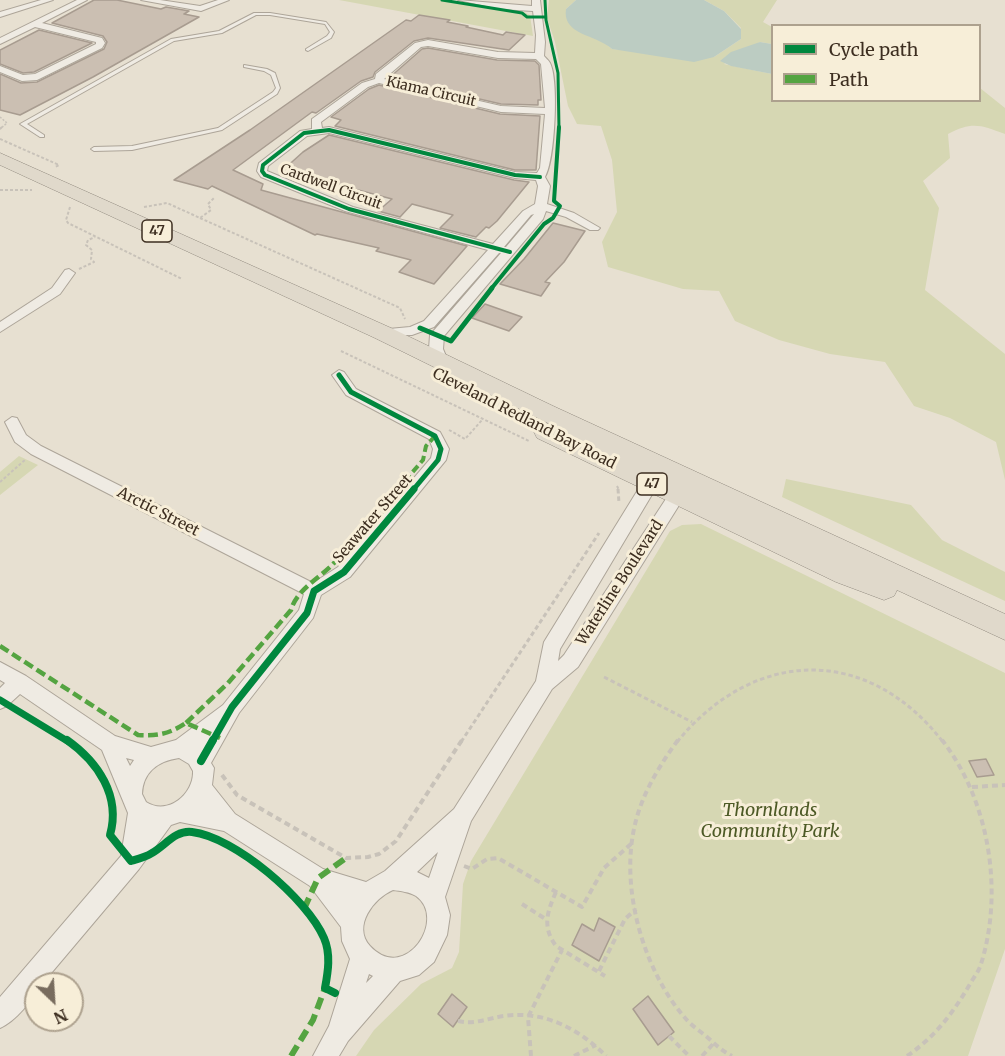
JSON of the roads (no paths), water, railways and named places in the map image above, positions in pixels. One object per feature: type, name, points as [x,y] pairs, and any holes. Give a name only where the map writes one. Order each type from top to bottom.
[{"type":"highway","name":"Cleveland Redland Bay Road","points":[[0,158],[383,333],[545,412],[656,474]]},
{"type":"highway","name":"Cleveland Redland Bay Road","points":[[315,303],[370,338],[516,417],[656,474],[1005,628]]},
{"type":"highway","name":"Cleveland Redland Bay Road","points":[[683,486],[846,574],[1005,634]]},
{"type":"street","points":[[0,15],[49,0]]},
{"type":"street","points":[[0,41],[83,0]]},
{"type":"street","points":[[145,0],[201,9],[225,0]]},
{"type":"street","points":[[462,0],[500,7],[536,4],[542,46],[539,56],[546,64],[550,111],[545,168],[540,177]]},
{"type":"street","points":[[0,69],[22,78],[37,77],[101,43],[99,40],[34,24]]},
{"type":"street","name":"Kiama Circuit","points":[[539,56],[498,55],[428,43],[418,45],[379,76],[380,80],[516,111],[550,111]]},
{"type":"street","points":[[380,80],[365,85],[316,121],[317,130],[329,130],[515,175],[540,177]]},
{"type":"street","name":"Cardwell Circuit","points":[[317,130],[304,133],[263,165],[262,171],[265,176],[349,209],[510,252]]},
{"type":"street","points":[[441,361],[436,349],[437,336],[539,217],[544,186],[540,177]]},
{"type":"street","points":[[383,333],[411,331],[429,324],[527,213],[540,206],[570,215],[594,228]]},
{"type":"street","points":[[0,328],[56,291],[69,273]]},
{"type":"street","name":"Seawater Street","points":[[314,591],[344,572],[438,460],[441,449],[435,436],[351,392],[339,375]]},
{"type":"street","name":"Arctic Street","points":[[12,422],[20,438],[36,450],[314,591]]},
{"type":"street","name":"Waterline Boulevard","points":[[545,683],[551,648],[656,474]]},
{"type":"street","name":"Waterline Boulevard","points":[[434,898],[462,816],[545,683],[570,661],[683,486]]},
{"type":"street","points":[[180,749],[232,707],[307,613],[314,591]]},
{"type":"street","points":[[0,670],[109,743],[152,757]]},
{"type":"street","points":[[0,700],[19,682]]},
{"type":"street","points":[[0,1016],[172,814],[194,801],[202,788],[205,774],[232,707]]},
{"type":"street","points":[[109,743],[139,810],[149,816],[172,814],[228,821]]},
{"type":"street","points":[[131,790],[134,778],[141,767],[152,757],[165,750],[180,749],[192,752],[209,764]]},
{"type":"street","points":[[202,788],[228,821],[318,878],[366,893]]},
{"type":"street","points":[[131,861],[139,810]]},
{"type":"street","name":"Waterline Boulevard","points":[[393,879],[462,816]]},
{"type":"street","points":[[318,878],[353,924]]},
{"type":"street","points":[[393,879],[405,879],[416,882],[434,898],[438,910],[437,937],[430,950],[420,960],[394,970],[382,969],[363,956],[356,947],[353,924],[355,913],[366,893],[393,879]]},
{"type":"street","points":[[339,1032],[363,956]]},
{"type":"street","points":[[325,1056],[339,1032],[394,970]]},
{"type":"lane","points":[[42,136],[23,124],[162,45],[183,38],[220,32],[250,16],[270,14],[326,23],[332,32],[329,37],[308,50]]},
{"type":"lane","points":[[94,149],[132,148],[220,129],[275,93],[278,88],[273,74],[246,66]]},
{"type":"park label","name":"Thornlands Community Park","points":[[770,821]]}]
